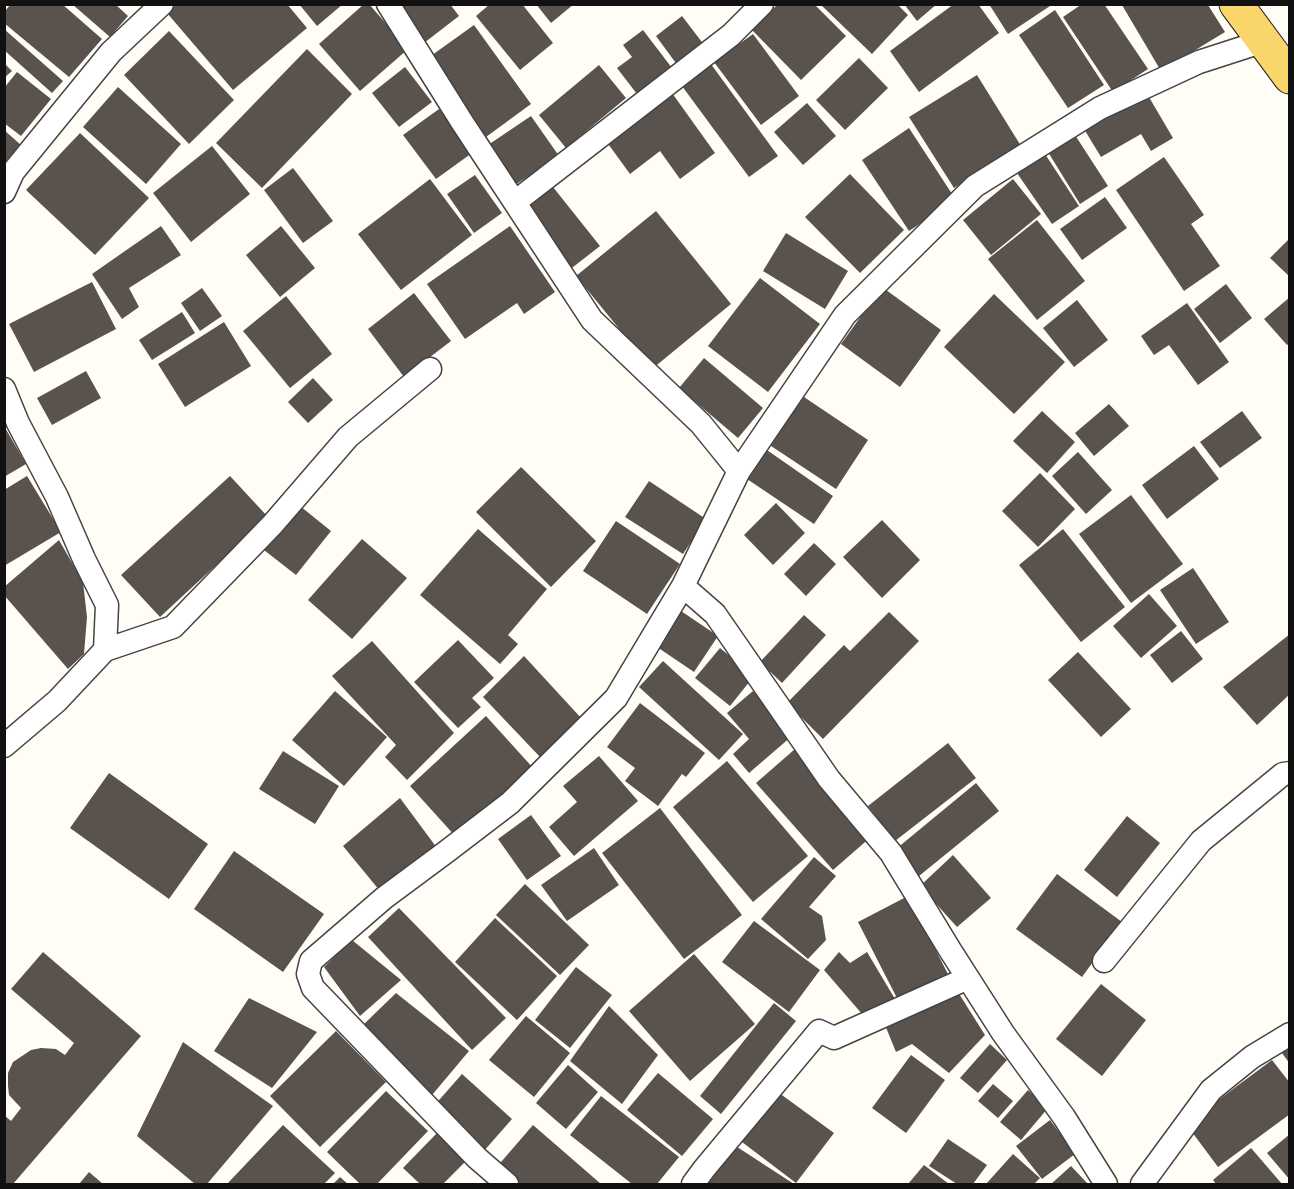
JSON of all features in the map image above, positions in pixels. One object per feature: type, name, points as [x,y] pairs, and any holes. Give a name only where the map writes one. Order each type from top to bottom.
[{"type":"main road","points":[[1236,4],[1290,77]]},
{"type":"street","points":[[4,192],[13,172],[111,52],[162,4]]},
{"type":"street","points":[[388,4],[592,320],[701,424],[739,471]]},
{"type":"street","points":[[515,202],[731,35],[762,4]]},
{"type":"street","points":[[507,1185],[477,1158],[313,988],[308,974],[312,961],[384,898],[510,803],[616,698],[683,586],[739,471],[845,315],[975,186],[1100,108],[1199,62],[1264,41]]},
{"type":"street","points":[[4,746],[57,702],[105,650],[172,627],[272,525],[348,437],[430,369]]},
{"type":"street","points":[[4,389],[18,423],[57,497],[107,605],[105,650]]},
{"type":"street","points":[[683,586],[715,614],[829,779],[891,854],[1003,1032],[1064,1117],[1106,1185]]},
{"type":"street","points":[[1104,961],[1202,842],[1283,774],[1290,772]]},
{"type":"street","points":[[693,1185],[819,1031],[834,1038],[968,978]]},
{"type":"street","points":[[1142,1185],[1212,1090],[1252,1057],[1290,1034]]},
{"type":"building","points":[[11,4],[62,4],[102,39],[69,77],[4,23],[4,12]]},
{"type":"building","points":[[72,4],[115,4],[128,16],[110,37]]},
{"type":"building","points":[[177,4],[287,4],[307,28],[233,90],[167,13]]},
{"type":"building","points":[[299,4],[343,4],[317,26]]},
{"type":"building","points":[[364,4],[369,4],[408,49],[360,91],[319,44]]},
{"type":"building","points":[[394,4],[450,4],[459,16],[424,43]]},
{"type":"building","points":[[490,4],[522,4],[553,43],[520,70],[476,16]]},
{"type":"building","points":[[536,4],[574,4],[551,23]]},
{"type":"building","points":[[778,4],[814,4],[846,36],[801,80],[752,30]]},
{"type":"building","points":[[820,4],[897,4],[908,15],[872,54]]},
{"type":"building","points":[[904,4],[937,4],[917,21]]},
{"type":"building","points":[[954,4],[978,4],[999,33],[919,92],[890,51]]},
{"type":"building","points":[[989,4],[1053,4],[1008,34]]},
{"type":"building","points":[[1082,4],[1104,4],[1148,69],[1113,92],[1063,17]]},
{"type":"building","points":[[1122,5],[1208,5],[1225,32],[1161,71]]},
{"type":"building","points":[[1055,10],[1104,85],[1068,108],[1019,35]]},
{"type":"building","points":[[682,16],[708,50],[681,70],[656,36]]},
{"type":"building","points":[[474,25],[531,104],[486,137],[428,58]]},
{"type":"building","points":[[4,29],[63,81],[52,93],[4,50]]},
{"type":"building","points":[[643,30],[672,68],[637,94],[617,68],[632,57],[623,45]]},
{"type":"building","points":[[169,31],[234,100],[189,144],[124,75]]},
{"type":"building","points":[[753,34],[799,96],[761,125],[714,62]]},
{"type":"building","points":[[307,49],[352,94],[262,188],[216,143]]},
{"type":"building","points":[[859,58],[888,88],[845,130],[816,100]]},
{"type":"building","points":[[708,60],[778,156],[749,177],[679,82]]},
{"type":"building","points":[[4,63],[12,71],[4,78]]},
{"type":"building","points":[[599,65],[626,98],[566,148],[539,115]]},
{"type":"building","points":[[405,67],[432,102],[399,127],[372,93]]},
{"type":"building","points":[[17,72],[51,99],[21,136],[4,123],[4,88]]},
{"type":"building","points":[[977,75],[1021,146],[954,188],[909,117]]},
{"type":"building","points":[[118,87],[181,144],[146,184],[83,127]]},
{"type":"building","points":[[1146,92],[1173,138],[1151,151],[1141,134],[1101,157],[1084,129]]},
{"type":"building","points":[[672,93],[715,153],[680,179],[660,151],[630,174],[606,141]]},
{"type":"building","points":[[807,103],[836,136],[803,165],[774,132]]},
{"type":"building","points":[[439,109],[472,153],[436,179],[403,135]]},
{"type":"building","points":[[531,116],[559,156],[515,185],[488,145]]},
{"type":"building","points":[[909,128],[956,200],[909,231],[862,160]]},
{"type":"building","points":[[4,130],[21,145],[4,163]]},
{"type":"building","points":[[80,133],[149,198],[95,255],[26,190]]},
{"type":"building","points":[[1075,135],[1108,186],[1080,204],[1048,152]]},
{"type":"building","points":[[212,146],[250,194],[191,242],[153,193]]},
{"type":"building","points":[[1045,154],[1079,206],[1052,224],[1017,173]]},
{"type":"building","points":[[1164,157],[1204,215],[1191,224],[1220,266],[1184,291],[1116,190]]},
{"type":"building","points":[[293,168],[333,221],[303,243],[264,190]]},
{"type":"building","points":[[850,174],[904,230],[860,273],[805,217]]},
{"type":"building","points":[[475,175],[502,213],[474,233],[447,194]]},
{"type":"building","points":[[430,179],[472,235],[401,290],[358,234]]},
{"type":"building","points":[[1013,179],[1041,214],[991,255],[963,220]]},
{"type":"building","points":[[549,182],[600,246],[568,271],[518,207]]},
{"type":"building","points":[[1105,197],[1127,228],[1082,260],[1060,229]]},
{"type":"building","points":[[656,211],[731,304],[652,369],[576,276]]},
{"type":"building","points":[[1037,220],[1085,281],[1037,320],[988,259]]},
{"type":"building","points":[[161,226],[181,255],[129,288],[139,307],[122,319],[92,274]]},
{"type":"building","points":[[281,226],[315,268],[280,297],[246,255]]},
{"type":"building","points":[[510,226],[555,292],[524,314],[517,303],[465,339],[427,284]]},
{"type":"building","points":[[786,233],[848,271],[825,309],[763,271]]},
{"type":"building","points":[[1290,238],[1290,277],[1270,258]]},
{"type":"building","points":[[760,278],[820,324],[768,392],[708,346]]},
{"type":"building","points":[[92,282],[116,329],[34,372],[9,324]]},
{"type":"building","points":[[1226,284],[1252,318],[1220,343],[1194,309]]},
{"type":"building","points":[[882,287],[941,330],[900,387],[841,344]]},
{"type":"building","points":[[202,288],[222,316],[200,331],[181,303]]},
{"type":"building","points":[[414,293],[451,341],[404,377],[368,329]]},
{"type":"building","points":[[994,294],[1065,362],[1014,414],[944,347]]},
{"type":"building","points":[[286,296],[332,354],[290,388],[243,331]]},
{"type":"building","points":[[1290,297],[1290,343],[1287,345],[1264,319]]},
{"type":"building","points":[[1077,300],[1108,340],[1074,367],[1043,328]]},
{"type":"building","points":[[1187,303],[1229,362],[1198,385],[1169,345],[1154,355],[1141,336]]},
{"type":"building","points":[[182,312],[195,333],[152,360],[139,340]]},
{"type":"building","points":[[224,322],[251,366],[185,407],[158,364]]},
{"type":"building","points":[[704,358],[763,408],[738,438],[679,388]]},
{"type":"building","points":[[86,371],[101,398],[52,425],[37,398]]},
{"type":"building","points":[[313,378],[333,400],[308,423],[288,402]]},
{"type":"building","points":[[798,393],[868,440],[836,489],[765,442]]},
{"type":"building","points":[[1109,404],[1129,426],[1094,456],[1075,433]]},
{"type":"building","points":[[1042,411],[1075,442],[1047,473],[1013,441]]},
{"type":"building","points":[[1242,411],[1262,438],[1220,468],[1200,442]]},
{"type":"building","points":[[4,426],[26,464],[4,477]]},
{"type":"building","points":[[1194,446],[1219,479],[1167,519],[1142,485]]},
{"type":"building","points":[[764,448],[833,496],[814,524],[744,477]]},
{"type":"building","points":[[1078,452],[1112,490],[1086,514],[1052,476]]},
{"type":"building","points":[[521,467],[596,541],[551,587],[476,512]]},
{"type":"building","points":[[1040,473],[1075,509],[1038,547],[1002,511]]},
{"type":"building","points":[[27,476],[61,532],[4,566],[4,490]]},
{"type":"building","points":[[230,476],[268,517],[160,617],[121,575]]},
{"type":"building","points":[[649,481],[706,519],[683,554],[625,517]]},
{"type":"building","points":[[1131,495],[1183,564],[1131,603],[1079,534]]},
{"type":"building","points":[[776,503],[805,533],[773,565],[744,535]]},
{"type":"building","points":[[300,506],[331,531],[296,575],[264,550]]},
{"type":"building","points":[[882,520],[920,560],[882,598],[843,557]]},
{"type":"building","points":[[616,521],[680,564],[647,614],[583,571]]},
{"type":"building","points":[[478,529],[547,589],[508,635],[518,644],[500,664],[420,595]]},
{"type":"building","points":[[1063,529],[1125,607],[1081,642],[1019,565]]},
{"type":"building","points":[[362,539],[407,578],[352,639],[308,600]]},
{"type":"building","points":[[59,540],[83,582],[87,617],[84,654],[68,669],[4,595],[4,587]]},
{"type":"building","points":[[814,543],[836,564],[806,596],[784,574]]},
{"type":"building","points":[[1193,568],[1229,622],[1196,644],[1160,590]]},
{"type":"building","points":[[1149,594],[1177,626],[1141,658],[1113,626]]},
{"type":"building","points":[[681,611],[718,636],[694,672],[657,647]]},
{"type":"building","points":[[889,612],[919,641],[823,739],[787,703],[844,645],[850,651]]},
{"type":"building","points":[[804,615],[826,635],[782,683],[760,662]]},
{"type":"building","points":[[1181,631],[1203,659],[1172,683],[1150,655]]},
{"type":"building","points":[[1290,634],[1290,694],[1257,725],[1223,687]]},
{"type":"building","points":[[458,640],[494,678],[472,698],[481,707],[458,728],[414,682]]},
{"type":"building","points":[[372,641],[454,733],[407,780],[385,757],[396,745],[332,676]]},
{"type":"building","points":[[720,648],[754,676],[730,706],[695,678]]},
{"type":"building","points":[[1078,652],[1131,709],[1101,737],[1048,680]]},
{"type":"building","points":[[524,656],[582,719],[541,758],[483,697]]},
{"type":"building","points":[[663,661],[743,734],[719,760],[639,687]]},
{"type":"building","points":[[335,691],[387,737],[344,786],[292,740]]},
{"type":"building","points":[[753,691],[792,736],[749,773],[733,754],[749,739],[727,713]]},
{"type":"building","points":[[640,703],[705,753],[686,777],[682,774],[658,806],[625,781],[635,768],[607,747]]},
{"type":"building","points":[[486,716],[534,769],[456,837],[410,786]]},
{"type":"building","points":[[948,743],[976,778],[895,841],[868,806]]},
{"type":"building","points":[[795,749],[872,836],[833,870],[756,783]]},
{"type":"building","points":[[283,751],[339,786],[315,824],[259,789]]},
{"type":"building","points":[[599,756],[638,801],[574,856],[549,827],[577,802],[563,786]]},
{"type":"building","points":[[727,761],[808,856],[753,902],[673,807]]},
{"type":"building","points":[[109,773],[208,844],[169,899],[70,828]]},
{"type":"building","points":[[976,783],[999,811],[919,876],[896,849]]},
{"type":"building","points":[[400,798],[437,848],[380,891],[343,846]]},
{"type":"building","points":[[660,808],[742,915],[684,959],[602,853]]},
{"type":"building","points":[[531,815],[561,856],[527,880],[498,839]]},
{"type":"building","points":[[1127,816],[1160,843],[1117,897],[1084,870]]},
{"type":"building","points":[[594,848],[619,885],[567,921],[541,885]]},
{"type":"building","points":[[234,851],[324,914],[283,972],[194,909]]},
{"type":"building","points":[[953,855],[991,898],[957,927],[920,886]]},
{"type":"building","points":[[814,857],[836,876],[809,907],[822,916],[826,940],[808,959],[761,919]]},
{"type":"building","points":[[1057,874],[1122,922],[1082,977],[1016,929]]},
{"type":"building","points":[[525,884],[589,945],[560,975],[496,915]]},
{"type":"building","points":[[908,896],[950,978],[900,1004],[858,922]]},
{"type":"building","points":[[399,908],[506,1018],[472,1050],[368,937]]},
{"type":"building","points":[[495,918],[557,976],[517,1020],[455,962]]},
{"type":"building","points":[[754,921],[820,970],[789,1012],[722,962]]},
{"type":"building","points":[[352,940],[401,980],[360,1016],[324,967]]},
{"type":"building","points":[[43,952],[141,1036],[13,1184],[8,1184],[4,1182],[4,1115],[11,1121],[21,1108],[9,1095],[8,1073],[13,1062],[31,1050],[41,1048],[56,1049],[65,1055],[74,1043],[11,989]]},
{"type":"building","points":[[839,952],[850,963],[867,952],[898,1004],[869,1022],[824,970]]},
{"type":"building","points":[[694,954],[755,1024],[690,1081],[629,1011]]},
{"type":"building","points":[[576,967],[612,995],[570,1048],[535,1020]]},
{"type":"building","points":[[1101,984],[1146,1020],[1102,1076],[1056,1039]]},
{"type":"building","points":[[956,989],[985,1035],[949,1073],[912,1044],[896,1052],[885,1025]]},
{"type":"building","points":[[396,993],[469,1051],[427,1101],[362,1026]]},
{"type":"building","points":[[249,998],[317,1032],[272,1088],[214,1051]]},
{"type":"building","points":[[774,1003],[796,1021],[721,1114],[700,1096]]},
{"type":"building","points":[[609,1006],[658,1055],[622,1104],[570,1061]]},
{"type":"building","points":[[526,1016],[570,1053],[534,1097],[489,1060]]},
{"type":"building","points":[[336,1031],[386,1082],[320,1147],[270,1096]]},
{"type":"building","points":[[183,1042],[273,1106],[207,1184],[195,1184],[137,1136]]},
{"type":"building","points":[[990,1044],[1007,1060],[978,1093],[960,1078]]},
{"type":"building","points":[[1290,1048],[1290,1064],[1282,1053]]},
{"type":"building","points":[[911,1055],[945,1080],[906,1133],[872,1108]]},
{"type":"building","points":[[1272,1060],[1290,1083],[1290,1114],[1218,1167],[1186,1124]]},
{"type":"building","points":[[568,1065],[598,1092],[566,1129],[536,1103]]},
{"type":"building","points":[[658,1073],[713,1119],[682,1156],[627,1110]]},
{"type":"building","points":[[462,1074],[512,1119],[483,1152],[433,1107]]},
{"type":"building","points":[[993,1084],[1013,1101],[998,1118],[978,1101]]},
{"type":"building","points":[[775,1090],[834,1133],[796,1183],[738,1139]]},
{"type":"building","points":[[1028,1090],[1048,1108],[1021,1140],[1000,1122]]},
{"type":"building","points":[[386,1091],[428,1131],[377,1184],[360,1184],[327,1152]]},
{"type":"building","points":[[601,1096],[679,1157],[657,1184],[632,1184],[570,1135]]},
{"type":"building","points":[[1050,1120],[1075,1154],[1042,1179],[1016,1146]]},
{"type":"building","points":[[283,1125],[335,1173],[324,1184],[227,1184]]},
{"type":"building","points":[[533,1125],[601,1184],[513,1184],[495,1169]]},
{"type":"building","points":[[437,1133],[466,1161],[443,1184],[420,1184],[403,1168]]},
{"type":"building","points":[[1290,1134],[1290,1180],[1267,1153]]},
{"type":"building","points":[[948,1139],[987,1165],[973,1184],[957,1184],[929,1166]]},
{"type":"building","points":[[731,1143],[794,1184],[703,1184]]},
{"type":"building","points":[[1251,1148],[1282,1184],[1216,1184],[1213,1180]]},
{"type":"building","points":[[1013,1154],[1040,1178],[1034,1184],[986,1184]]},
{"type":"building","points":[[924,1165],[949,1184],[908,1184]]},
{"type":"building","points":[[1071,1166],[1088,1184],[1051,1184]]},
{"type":"building","points":[[89,1172],[103,1184],[79,1184]]},
{"type":"building","points":[[340,1177],[348,1184],[333,1184]]}]
